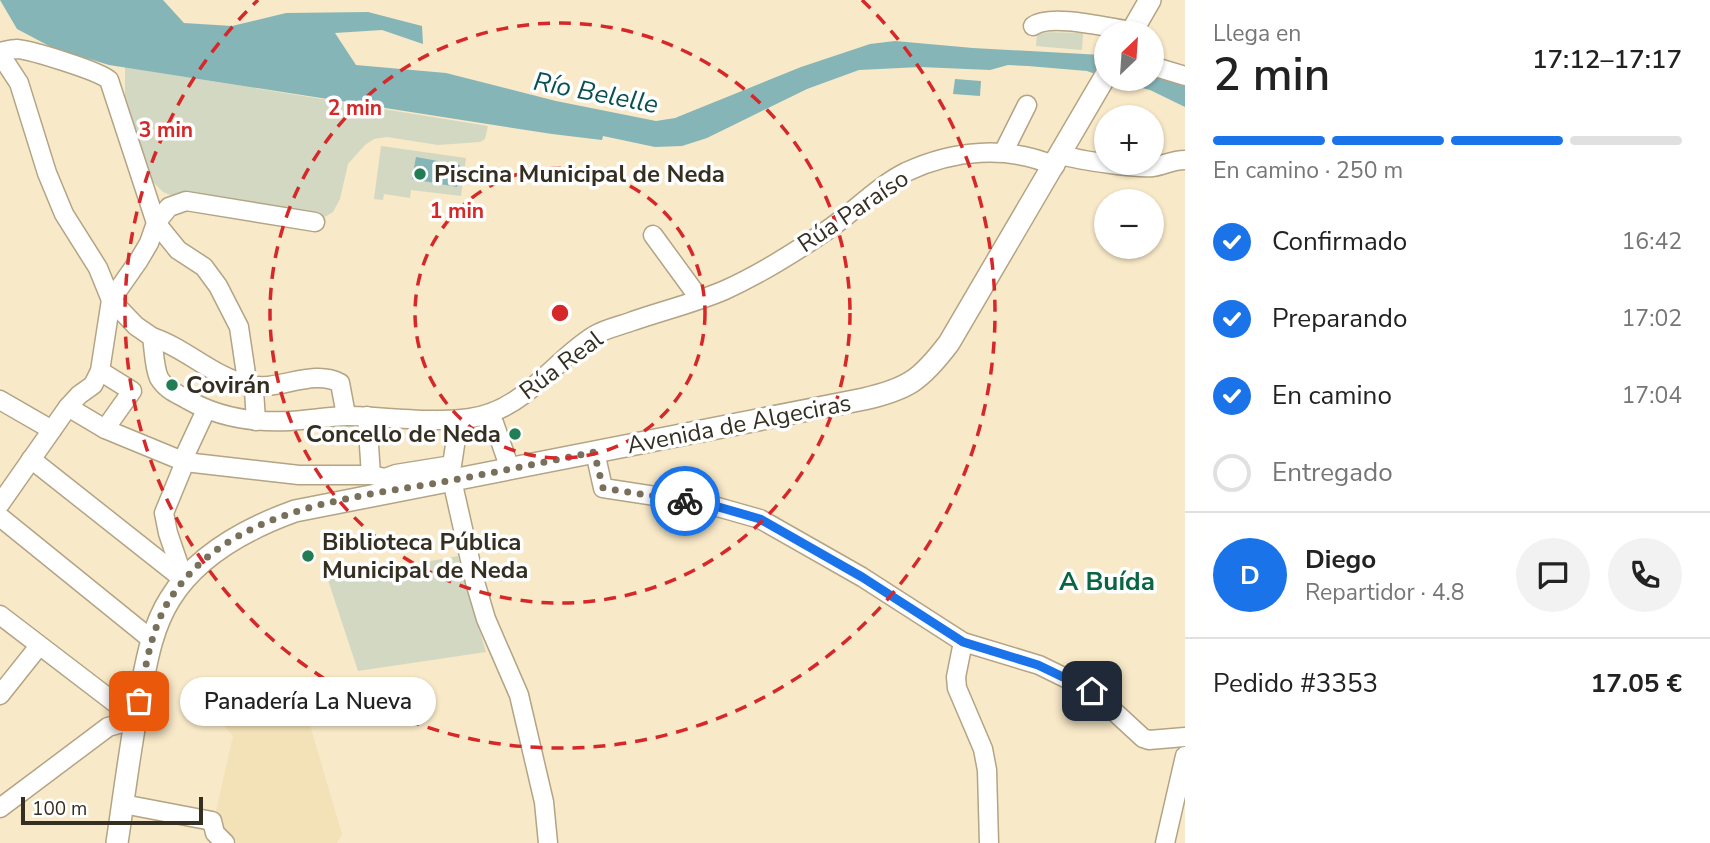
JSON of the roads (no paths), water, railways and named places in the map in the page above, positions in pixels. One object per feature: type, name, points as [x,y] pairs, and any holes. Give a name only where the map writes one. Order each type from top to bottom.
[{"type":"main road","points":[[1138,21],[1150,0]]},
{"type":"main road","name":"Avenida de Algeciras","points":[[117,843],[136,719],[152,640],[162,612],[184,580],[201,562],[223,546],[271,520],[383,486],[452,473],[510,469],[864,400],[900,390],[927,370],[949,343],[1097,91]]},
{"type":"street","points":[[1033,26],[1056,21],[1094,27]]},
{"type":"street","points":[[256,421],[254,390],[249,385],[239,327],[218,286],[204,267],[178,250],[156,223],[108,80],[105,76],[81,67],[16,49],[0,53],[19,83],[47,173],[64,214],[98,268],[111,300],[136,326],[152,337],[170,343],[218,373],[249,385],[261,386],[323,378],[336,380],[340,383],[346,415]]},
{"type":"street","points":[[1164,70],[1185,76]]},
{"type":"street","points":[[1004,151],[1027,105]]},
{"type":"street","name":"Rúa Paraíso","points":[[699,299],[765,270],[828,230],[906,172],[945,158],[1004,151],[1058,161],[1152,167],[1172,160],[1185,160]]},
{"type":"street","points":[[0,503],[68,407],[93,385],[100,371],[111,300],[139,260],[156,223],[169,207],[186,201],[315,222]]},
{"type":"street","points":[[653,235],[699,299]]},
{"type":"street","name":"Rúa Real","points":[[159,377],[168,390],[206,410],[227,417],[256,421],[290,421],[346,415],[463,420],[491,413],[514,401],[596,334],[699,299]]},
{"type":"street","points":[[105,429],[132,391],[145,379],[159,377],[152,337]]},
{"type":"street","points":[[100,371],[132,391]]},
{"type":"street","points":[[0,400],[52,430]]},
{"type":"street","points":[[68,407],[105,429],[185,463],[383,486],[367,416]]},
{"type":"street","points":[[184,580],[164,513],[185,463],[186,453],[206,410]]},
{"type":"street","points":[[463,420],[457,432],[452,473],[485,620],[519,695],[544,802],[548,843]]},
{"type":"street","points":[[494,423],[510,469]]},
{"type":"street","points":[[594,452],[603,488],[708,504],[760,519],[862,577],[963,642],[1038,665],[1092,691],[1143,738],[1149,740],[1185,737]]},
{"type":"street","points":[[32,460],[184,580]]},
{"type":"street","points":[[0,517],[152,640]]},
{"type":"street","points":[[0,615],[136,719]]},
{"type":"street","points":[[963,642],[956,677],[957,688],[983,749],[987,770],[989,843]]},
{"type":"street","points":[[0,695],[39,646]]},
{"type":"street","points":[[0,808],[108,727],[136,719]]},
{"type":"street","points":[[1165,843],[1185,756]]},
{"type":"street","points":[[0,785],[15,797]]},
{"type":"street","points":[[123,804],[212,821],[215,833],[225,843]]},
{"type":"water","points":[[0,0],[163,0],[184,23],[232,26],[286,13],[368,12],[422,26],[423,44],[382,30],[335,33],[356,65],[446,73],[556,101],[656,121],[675,118],[801,67],[870,44],[895,41],[1094,55],[1094,74],[1008,65],[990,70],[920,67],[859,70],[807,89],[707,138],[682,146],[655,147],[603,136],[602,140],[552,134],[109,65],[53,48],[17,29]]},
{"type":"water","points":[[1164,76],[1185,83],[1185,107],[1152,91],[1164,91]]},
{"type":"water","points":[[955,79],[981,81],[980,96],[953,94]]},
{"type":"water","points":[[416,157],[460,165],[457,187],[412,179]]},
{"type":"place","name":"Piscina Municipal de Neda","points":[[420,174]]},
{"type":"place","name":"Covirán","points":[[172,385]]},
{"type":"place","name":"Concello de Neda","points":[[515,434]]},
{"type":"place","name":"Biblioteca Pública Municipal de Neda","points":[[308,556]]},
{"type":"place","name":"Panadería La Nueva","points":[[139,701]]},
{"type":"district","name":"A Buída","points":[[1107,581]]},
{"type":"water label","name":"Río Belelle","points":[[596,93]]}]
